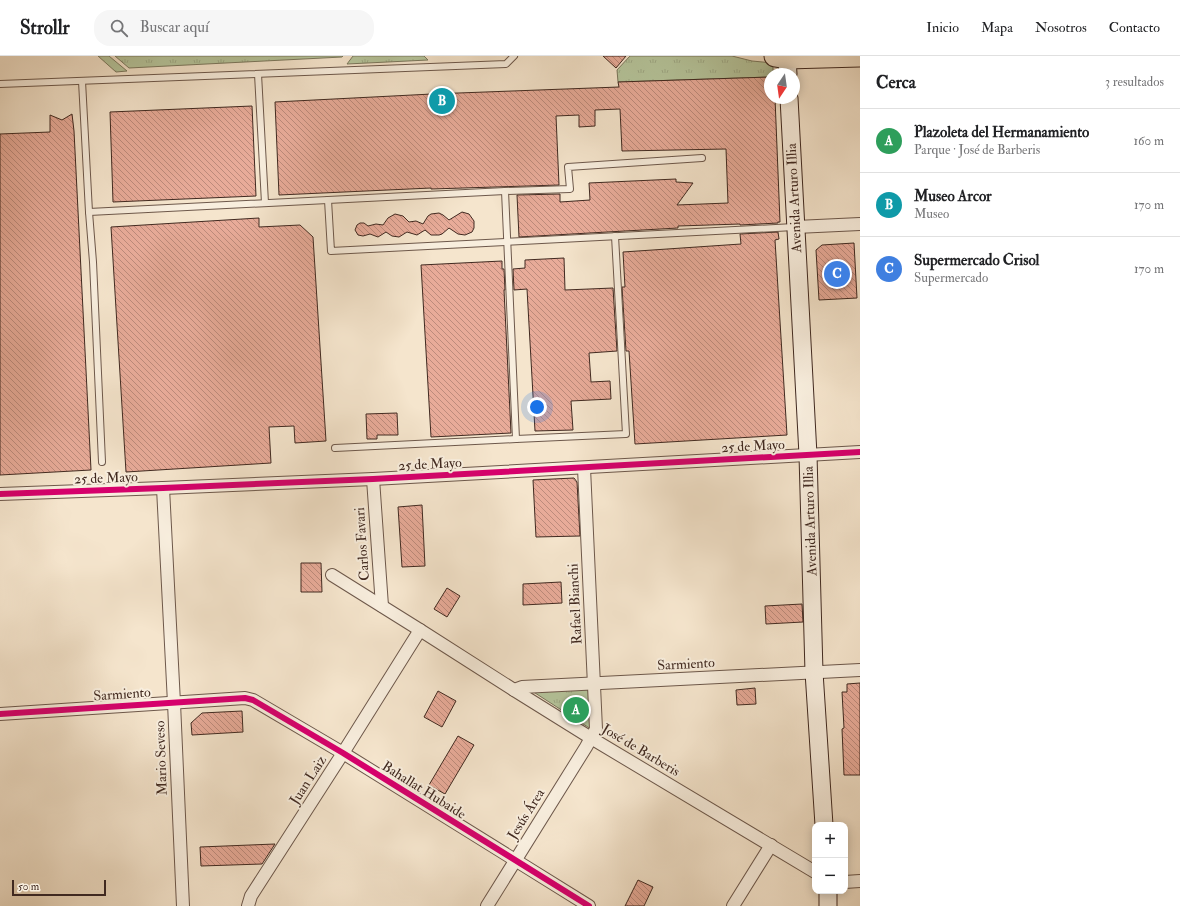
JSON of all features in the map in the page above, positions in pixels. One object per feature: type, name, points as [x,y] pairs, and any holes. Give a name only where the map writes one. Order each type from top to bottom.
[{"type":"highway","points":[[784,61],[860,56]]},
{"type":"main road","name":"Avenida Arturo Illia","points":[[789,104],[808,455],[814,672],[824,822]]},
{"type":"main road","points":[[828,894],[828,906]]},
{"type":"street","points":[[796,227],[860,224]]},
{"type":"street","name":"25 de Mayo","points":[[0,494],[163,488],[584,468],[860,452]]},
{"type":"street","name":"Rafael Bianchi","points":[[584,468],[596,724],[596,729],[591,738]]},
{"type":"street","name":"Carlos Favari","points":[[373,478],[382,606]]},
{"type":"street","name":"Mario Seveso","points":[[163,488],[183,906]]},
{"type":"street","name":"José de Barberis","points":[[332,575],[591,738],[812,870]]},
{"type":"street","name":"Juan Laiz","points":[[248,906],[251,896],[420,630]]},
{"type":"street","name":"Sarmiento","points":[[514,690],[522,687],[860,670]]},
{"type":"street","name":"Sarmiento","points":[[0,714],[245,698]]},
{"type":"street","name":"Bahallat Hubaide","points":[[245,698],[253,700],[343,753],[589,906]]},
{"type":"street","name":"Jesús Área","points":[[487,906],[591,738]]},
{"type":"street","points":[[733,906],[771,845]]},
{"type":"street","points":[[848,882],[860,881]]},
{"type":"lane","points":[[0,84],[506,64],[514,56]]},
{"type":"lane","points":[[258,74],[265,203]]},
{"type":"lane","points":[[82,81],[93,262],[102,462]]},
{"type":"lane","points":[[89,212],[570,189],[568,166],[702,158]]},
{"type":"lane","points":[[505,191],[516,439]]},
{"type":"lane","points":[[328,200],[330,251],[796,227]]},
{"type":"lane","points":[[335,448],[626,434],[615,236]]},
{"type":"green space","points":[[98,56],[109,56],[127,71],[116,72]]},
{"type":"green space","points":[[115,56],[343,56],[129,68]]},
{"type":"green space","points":[[353,56],[424,56],[428,60],[347,64]]},
{"type":"green space","points":[[630,56],[732,56],[752,61],[773,63],[773,68],[764,68],[764,77],[618,82],[617,70]]},
{"type":"green space","points":[[591,687],[591,729],[532,691]]},
{"type":"building","points":[[603,56],[626,56],[616,68]]},
{"type":"building","points":[[764,77],[764,104],[775,104],[780,222],[740,225],[678,226],[678,228],[519,237],[517,195],[560,194],[560,202],[590,200],[589,183],[676,179],[676,182],[693,183],[677,205],[728,203],[726,149],[622,151],[620,109],[595,110],[595,126],[579,127],[579,115],[556,116],[559,185],[431,188],[279,195],[275,102],[619,87],[618,82]]},
{"type":"building","points":[[252,106],[256,196],[113,202],[110,112]]},
{"type":"building","points":[[72,114],[91,470],[0,475],[0,134],[50,132],[50,115],[62,120]]},
{"type":"building","points":[[462,212],[469,214],[474,221],[474,228],[472,232],[465,235],[458,234],[449,228],[439,235],[431,235],[425,230],[417,235],[407,232],[399,237],[392,236],[386,232],[378,237],[370,234],[363,236],[358,235],[355,230],[357,225],[360,223],[364,223],[368,226],[376,224],[383,225],[388,218],[395,214],[403,216],[409,222],[416,221],[423,224],[431,214],[439,213],[449,220]]},
{"type":"building","points":[[259,218],[259,227],[300,225],[313,237],[326,441],[295,443],[294,426],[269,427],[271,463],[126,472],[111,227]]},
{"type":"building","points":[[778,232],[779,239],[775,240],[787,435],[635,444],[629,351],[626,351],[622,287],[625,287],[623,252],[741,244],[740,234]]},
{"type":"building","points":[[854,243],[857,298],[819,300],[816,250],[822,245]]},
{"type":"building","points":[[564,258],[565,290],[613,288],[617,351],[589,353],[591,382],[610,381],[611,399],[571,401],[573,430],[535,431],[527,289],[514,290],[513,269],[525,268],[525,260]]},
{"type":"building","points":[[502,261],[502,269],[504,269],[511,433],[431,437],[421,265]]},
{"type":"building","points":[[397,413],[398,435],[377,435],[377,439],[367,439],[366,414]]},
{"type":"building","points":[[574,478],[577,482],[580,536],[536,537],[533,480]]},
{"type":"building","points":[[422,505],[425,566],[402,567],[398,507]]},
{"type":"building","points":[[301,563],[321,563],[322,592],[301,592]]},
{"type":"building","points":[[561,582],[562,603],[523,605],[523,584]]},
{"type":"building","points":[[447,588],[460,596],[447,617],[434,609]]},
{"type":"building","points":[[802,604],[803,622],[766,624],[765,606]]},
{"type":"building","points":[[860,683],[860,775],[844,775],[842,692],[847,692],[847,684]]},
{"type":"building","points":[[755,688],[756,704],[737,705],[736,690]]},
{"type":"building","points":[[438,691],[456,701],[442,727],[424,717]]},
{"type":"building","points":[[242,711],[243,732],[192,735],[191,723],[202,713]]},
{"type":"building","points":[[458,736],[474,745],[445,794],[429,785]]},
{"type":"building","points":[[275,844],[262,864],[201,866],[200,847]]},
{"type":"building","points":[[638,880],[653,887],[644,906],[625,906]]},
{"type":"cycle path","points":[[0,494],[373,479],[860,452]]},
{"type":"cycle path","points":[[0,714],[245,698],[253,700],[343,753],[589,906]]},
{"type":"place","name":"Museo Arcor","points":[[442,101]]},
{"type":"place","name":"Supermercado Crisol","points":[[837,274]]},
{"type":"place","name":"Plazoleta del Hermanamiento","points":[[576,710]]}]
